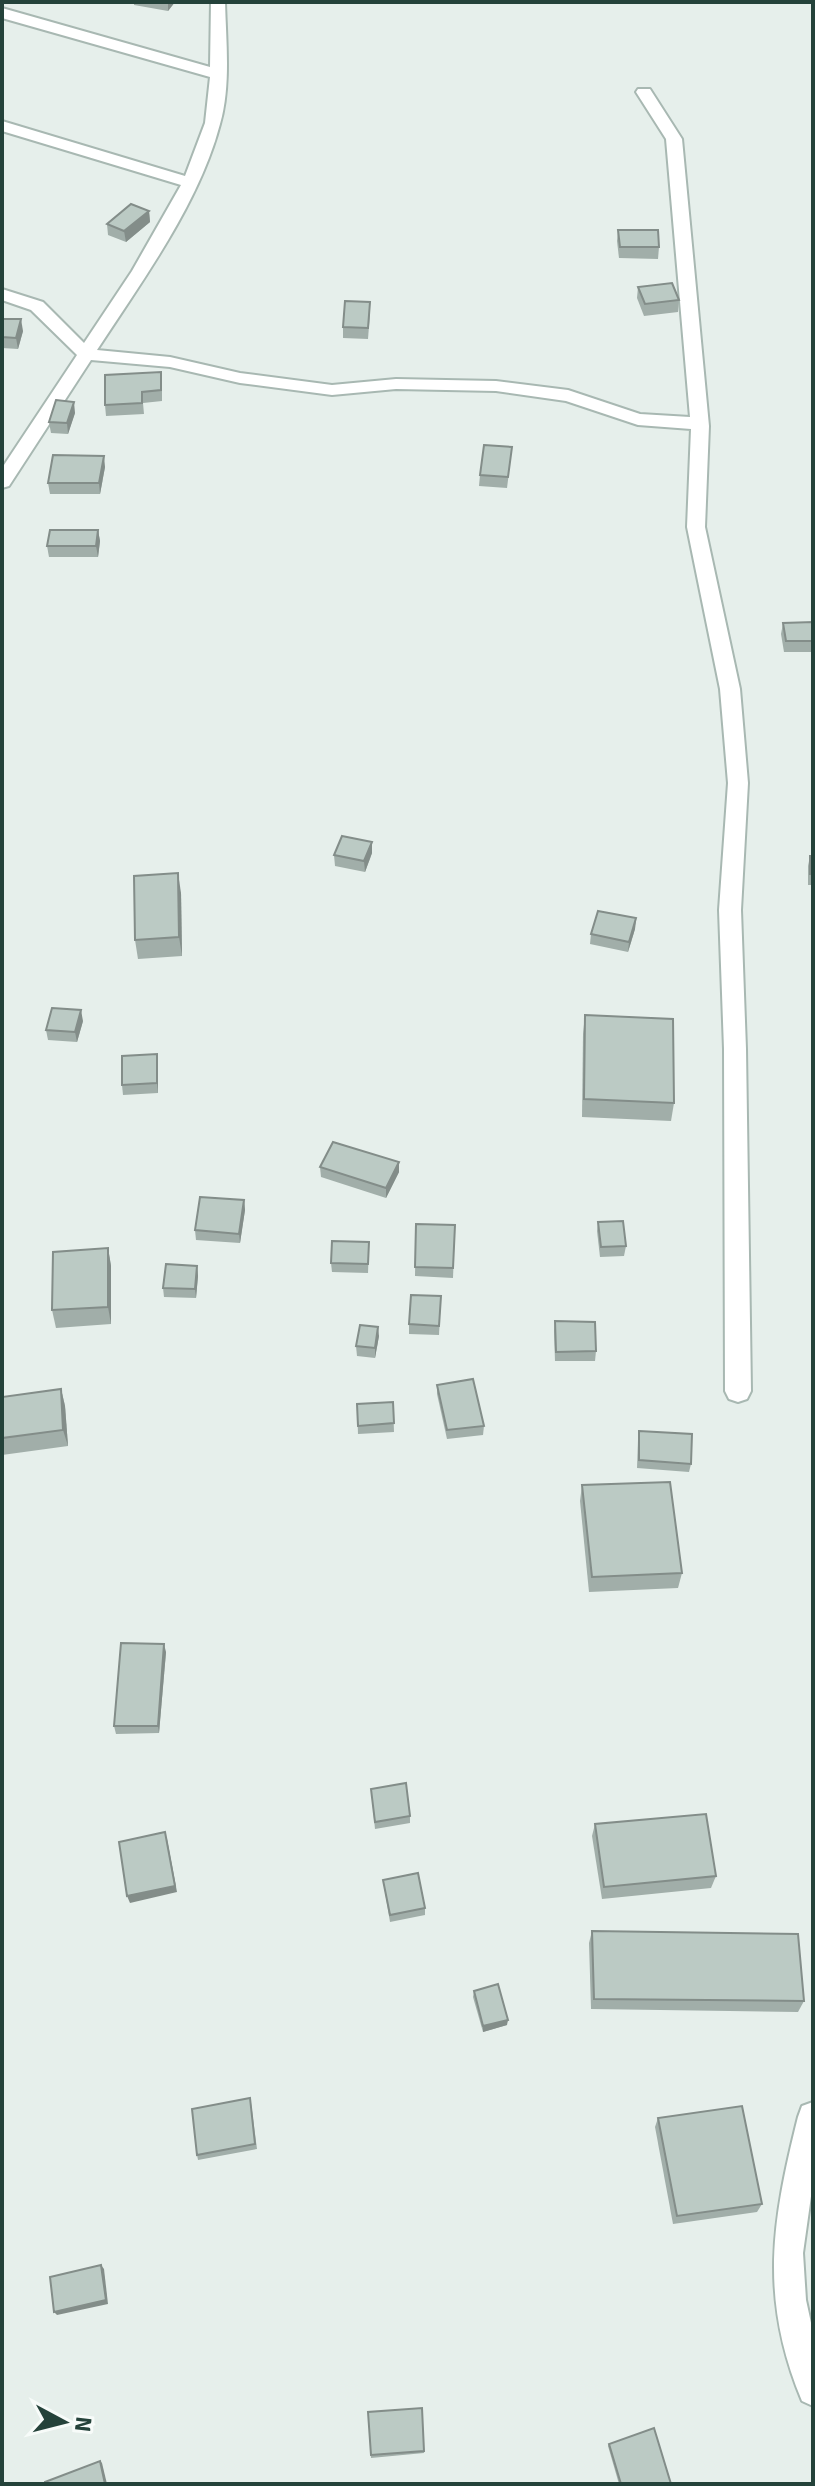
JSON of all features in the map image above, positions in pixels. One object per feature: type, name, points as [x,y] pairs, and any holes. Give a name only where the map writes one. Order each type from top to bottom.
[{"type":"street","points":[[2,482],[140,271],[190,183],[213,123],[218,74],[218,2]]},
{"type":"street","points":[[2,13],[218,74]]},
{"type":"street","points":[[644,92],[674,139],[700,426],[696,527],[730,689],[738,783],[730,910],[735,1049],[738,1391]]},
{"type":"street","points":[[2,126],[190,183]]},
{"type":"street","points":[[2,294],[37,306],[86,354],[170,362],[240,378],[332,390],[396,384],[496,386],[568,396],[638,419],[700,426]]},
{"type":"street","points":[[813,2117],[790,2207],[786,2258],[790,2303],[813,2390]]},
{"type":"building","points":[[131,204],[149,211],[124,231],[107,224]]},
{"type":"building","points":[[618,230],[658,230],[659,247],[620,247]]},
{"type":"building","points":[[672,283],[679,300],[645,304],[638,287]]},
{"type":"building","points":[[345,301],[370,302],[368,328],[343,327]]},
{"type":"building","points":[[2,319],[21,319],[16,338],[2,337]]},
{"type":"building","points":[[161,372],[161,390],[142,392],[142,403],[105,405],[105,375]]},
{"type":"building","points":[[56,400],[74,402],[67,423],[49,422]]},
{"type":"building","points":[[484,445],[512,447],[508,477],[480,475]]},
{"type":"building","points":[[53,455],[104,456],[99,483],[48,483]]},
{"type":"building","points":[[50,530],[98,530],[96,546],[47,546]]},
{"type":"building","points":[[813,622],[813,641],[786,641],[783,623]]},
{"type":"building","points":[[342,836],[372,842],[364,861],[334,855]]},
{"type":"building","points":[[810,856],[813,856],[813,874],[810,874]]},
{"type":"building","points":[[178,873],[179,937],[135,940],[134,876]]},
{"type":"building","points":[[598,911],[636,918],[629,942],[591,934]]},
{"type":"building","points":[[52,1008],[81,1010],[75,1032],[46,1030]]},
{"type":"building","points":[[585,1015],[673,1019],[674,1103],[584,1099]]},
{"type":"building","points":[[157,1054],[157,1083],[122,1085],[122,1056]]},
{"type":"building","points":[[333,1142],[399,1162],[386,1188],[320,1167]]},
{"type":"building","points":[[200,1197],[244,1200],[239,1234],[195,1230]]},
{"type":"building","points":[[623,1221],[626,1246],[601,1247],[598,1222]]},
{"type":"building","points":[[416,1224],[455,1225],[453,1268],[415,1267]]},
{"type":"building","points":[[332,1241],[369,1242],[368,1264],[331,1263]]},
{"type":"building","points":[[108,1248],[108,1307],[52,1310],[53,1252]]},
{"type":"building","points":[[166,1264],[197,1266],[195,1289],[163,1288]]},
{"type":"building","points":[[411,1295],[441,1296],[439,1326],[409,1324]]},
{"type":"building","points":[[555,1321],[595,1322],[596,1351],[556,1352]]},
{"type":"building","points":[[360,1325],[378,1327],[375,1348],[356,1346]]},
{"type":"building","points":[[473,1379],[484,1426],[447,1430],[437,1385]]},
{"type":"building","points":[[61,1389],[63,1430],[2,1438],[2,1397]]},
{"type":"building","points":[[393,1402],[394,1423],[358,1426],[357,1404]]},
{"type":"building","points":[[639,1431],[692,1434],[691,1464],[639,1460]]},
{"type":"building","points":[[670,1482],[682,1573],[592,1577],[582,1485]]},
{"type":"building","points":[[121,1643],[164,1644],[158,1726],[114,1726]]},
{"type":"building","points":[[406,1783],[410,1816],[375,1822],[371,1789]]},
{"type":"building","points":[[706,1814],[716,1876],[604,1887],[595,1824]]},
{"type":"building","points":[[165,1832],[175,1886],[127,1896],[119,1842]]},
{"type":"building","points":[[418,1873],[425,1908],[390,1915],[383,1880]]},
{"type":"building","points":[[592,1931],[798,1934],[804,2001],[594,1999]]},
{"type":"building","points":[[498,1984],[508,2020],[483,2026],[474,1991]]},
{"type":"building","points":[[250,2098],[255,2144],[197,2155],[192,2109]]},
{"type":"building","points":[[742,2106],[762,2204],[677,2216],[658,2118]]},
{"type":"building","points":[[101,2265],[106,2300],[54,2312],[50,2277]]},
{"type":"building","points":[[422,2408],[424,2451],[371,2455],[368,2412]]},
{"type":"building","points":[[654,2428],[671,2484],[621,2484],[609,2444]]},
{"type":"building","points":[[100,2461],[105,2484],[45,2484],[45,2482]]}]
